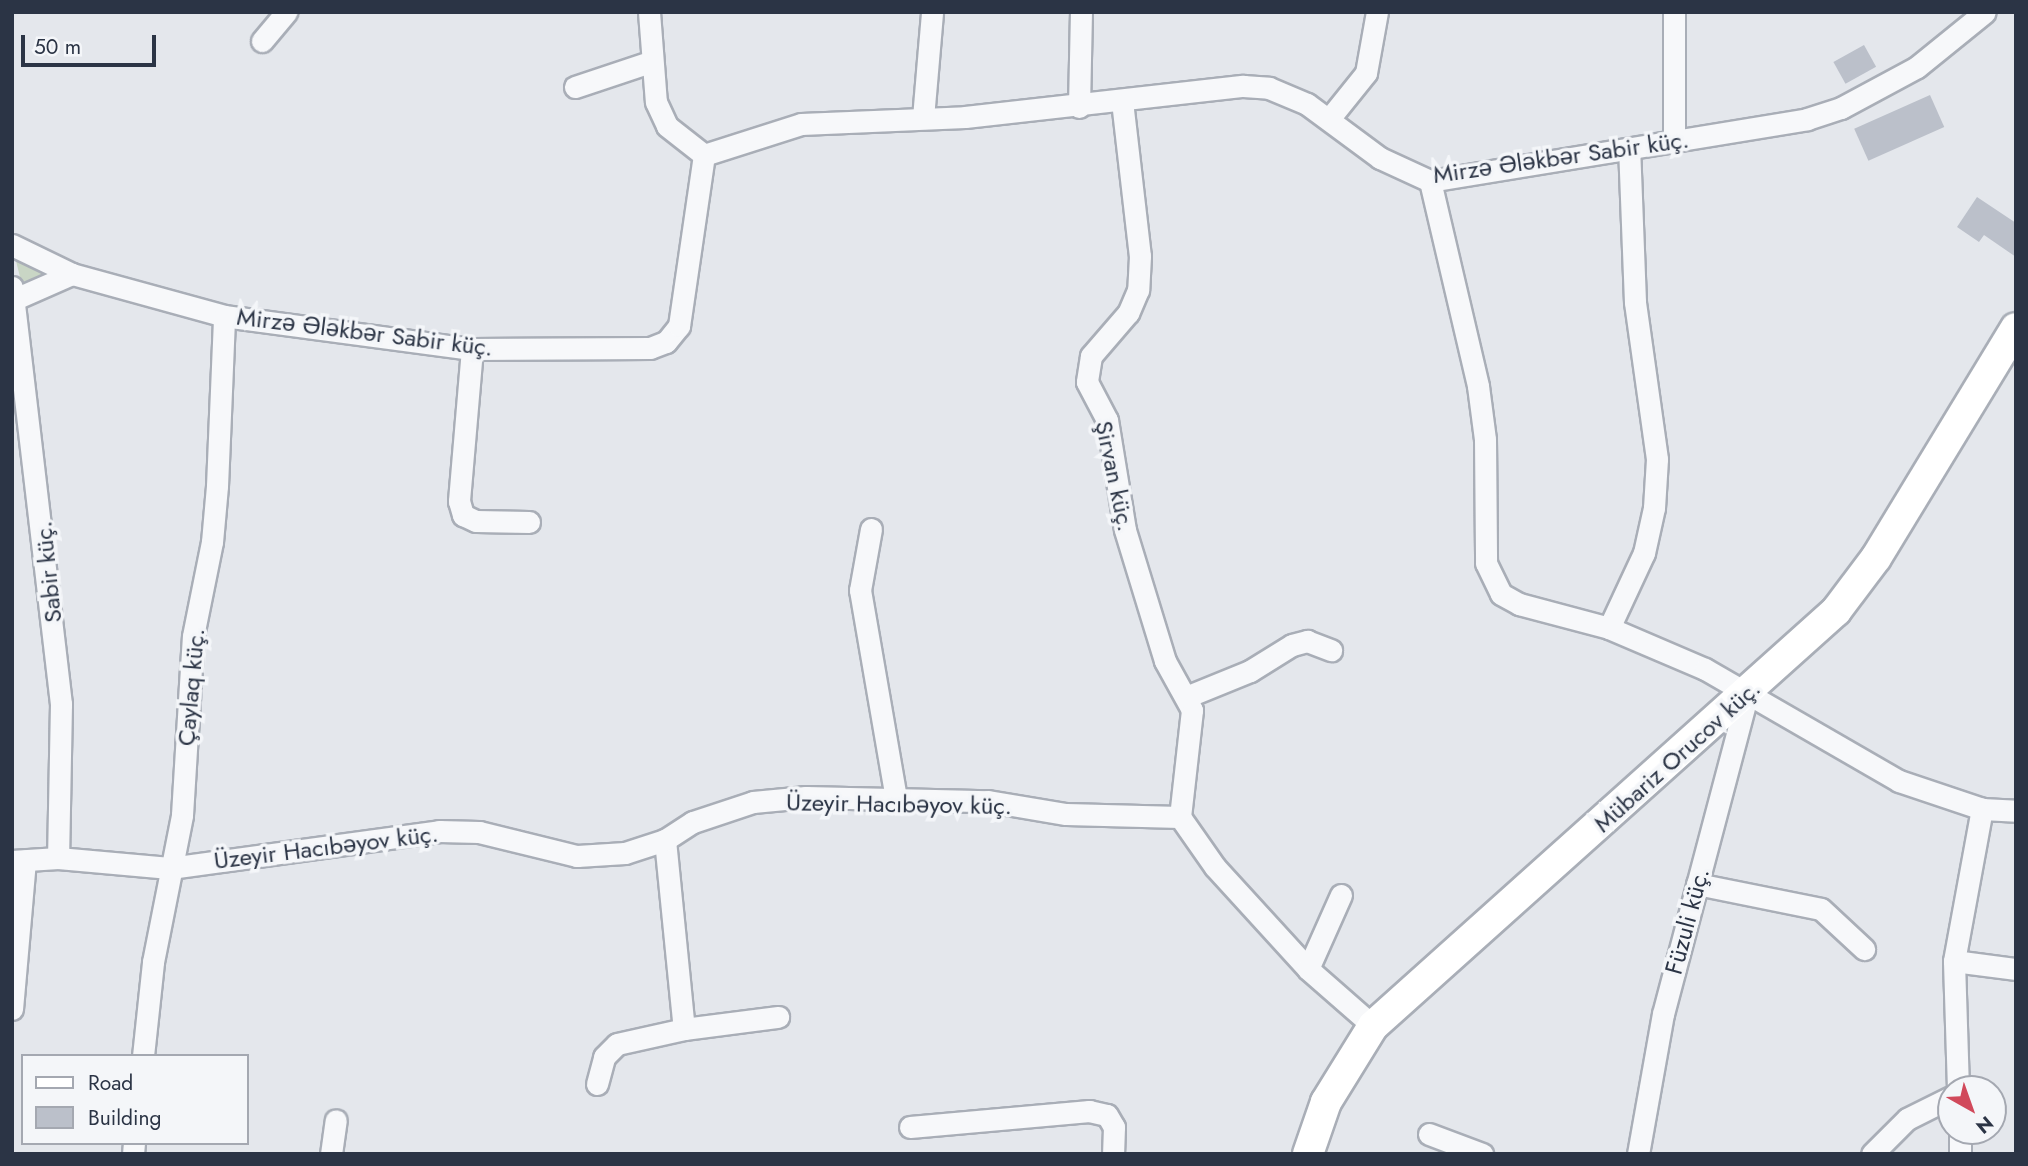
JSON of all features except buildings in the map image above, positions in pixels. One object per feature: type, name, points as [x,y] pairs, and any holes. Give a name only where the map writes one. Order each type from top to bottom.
[{"type":"street","points":[[262,41],[286,12]]},
{"type":"street","points":[[649,12],[650,62],[656,102],[667,126],[704,155]]},
{"type":"street","points":[[923,118],[933,12]]},
{"type":"street","points":[[1079,107],[1081,12]]},
{"type":"street","points":[[1329,118],[1366,74],[1377,12]]},
{"type":"street","points":[[1674,12],[1674,141]]},
{"type":"street","name":"Mirzə Ələkbər Sabir küç.","points":[[12,245],[72,274],[224,316],[472,349],[650,348],[666,342],[679,327],[704,155],[801,124],[1079,107],[1242,86],[1269,88],[1288,94],[1329,118],[1380,158],[1430,181],[1629,149],[1841,108],[1917,67],[1985,12]]},
{"type":"street","points":[[575,87],[650,62]]},
{"type":"street","name":"Şirvan küç.","points":[[1122,101],[1140,256],[1138,290],[1128,313],[1091,356],[1087,382],[1107,420],[1125,530],[1164,661],[1186,697],[1192,728],[1180,817]]},
{"type":"street","points":[[1609,628],[1644,553],[1654,508],[1657,460],[1635,302],[1629,149]]},
{"type":"street","points":[[1430,181],[1478,386],[1485,439],[1486,563],[1490,579],[1501,594],[1519,604],[1609,628],[1748,692],[1899,781],[1982,809],[2016,811]]},
{"type":"street","points":[[14,293],[72,274]]},
{"type":"street","name":"Sabir küç.","points":[[14,293],[61,704],[58,858]]},
{"type":"street","name":"Çaylaq küç.","points":[[143,1054],[170,868],[182,815],[193,636],[212,542],[224,316]]},
{"type":"street","name":"Mübariz Orucov küç.","points":[[1308,1154],[1344,1065],[1373,1026],[1836,611],[1876,558],[2016,328]]},
{"type":"street","points":[[472,349],[458,501],[463,515],[476,521],[529,522]]},
{"type":"street","points":[[871,529],[860,590],[896,799]]},
{"type":"street","points":[[1186,697],[1250,671],[1292,645],[1307,641],[1331,650]]},
{"type":"street","name":"Füzuli küç.","points":[[1639,1154],[1650,1076],[1748,692]]},
{"type":"street","name":"Üzeyir Hacıbəyov küç.","points":[[19,861],[58,858],[170,868],[439,831],[479,831],[577,856],[625,853],[665,840],[693,822],[753,803],[806,797],[988,801],[1066,814],[1180,817]]},
{"type":"street","points":[[1958,1075],[1954,961],[1982,809]]},
{"type":"street","points":[[1180,817],[1214,867],[1308,969],[1373,1026]]},
{"type":"street","points":[[665,840],[684,1029]]},
{"type":"street","points":[[12,1009],[19,861]]},
{"type":"street","points":[[1697,884],[1821,909],[1864,949]]},
{"type":"street","points":[[1308,969],[1341,895]]},
{"type":"street","points":[[1954,961],[2016,969]]},
{"type":"street","points":[[597,1084],[604,1057],[617,1044],[684,1029],[778,1017]]},
{"type":"street","points":[[1872,1154],[1907,1119],[1937,1104]]},
{"type":"street","points":[[910,1127],[1089,1111],[1107,1115],[1114,1127],[1112,1154]]},
{"type":"street","points":[[331,1154],[336,1120]]},
{"type":"street","points":[[1429,1135],[1482,1154]]},
{"type":"green space","points":[[16,261],[46,272],[22,285]]}]
